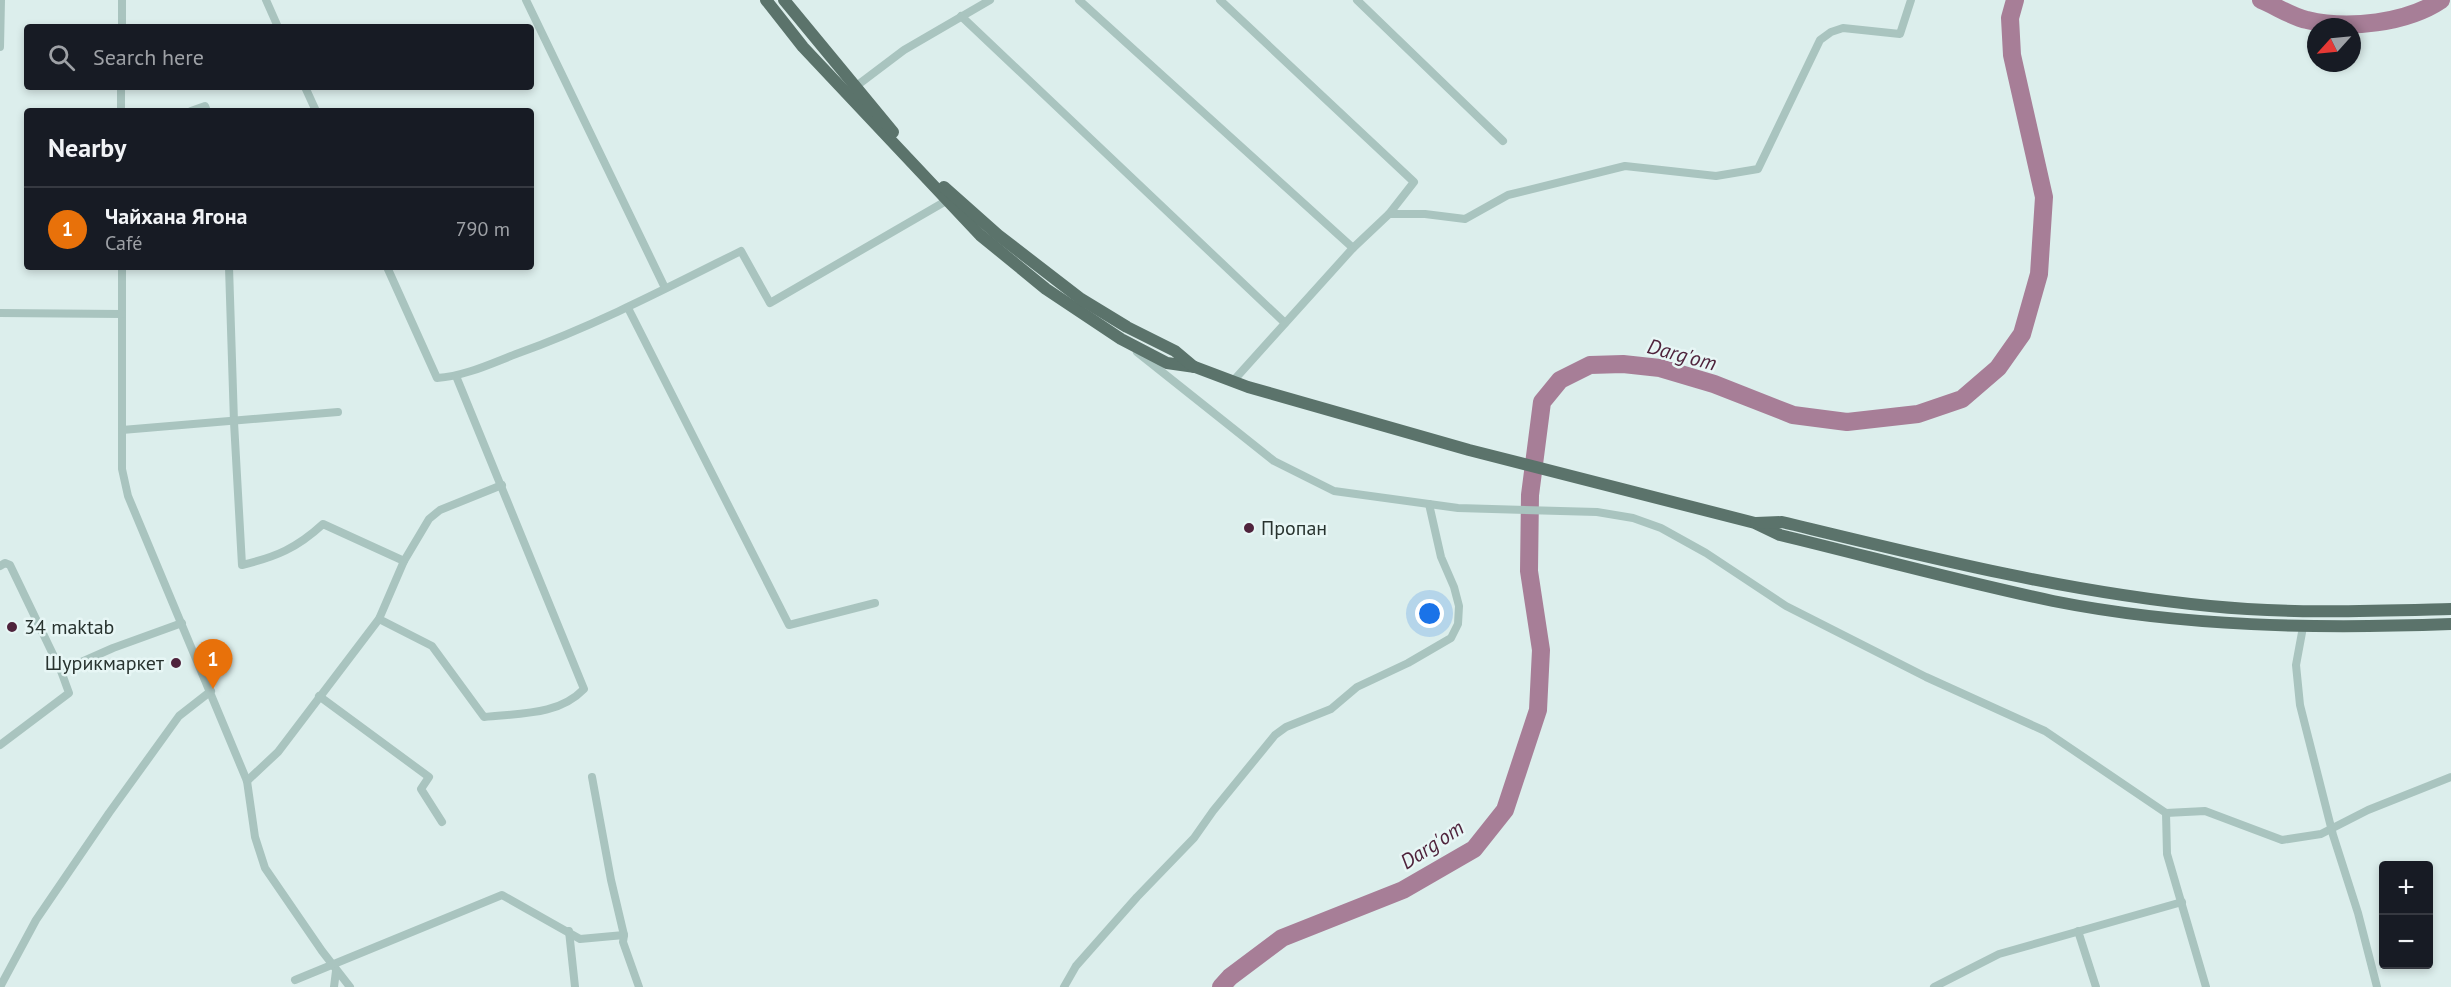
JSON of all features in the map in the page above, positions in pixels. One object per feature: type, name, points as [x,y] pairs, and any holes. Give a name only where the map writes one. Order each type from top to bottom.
[{"type":"main road","points":[[766,0],[803,47],[980,235],[1046,289],[1121,339],[1167,363],[1195,367],[1248,387],[1469,450],[1755,523],[1780,535],[2055,601],[2171,618],[2302,627],[2451,624]]},
{"type":"main road","points":[[784,0],[855,87],[949,192],[998,236],[1082,299],[1127,327],[1175,351],[1195,367]]},
{"type":"main road","points":[[1755,523],[1782,522],[1961,565],[2132,597],[2211,606],[2319,612],[2451,609]]},
{"type":"street","points":[[0,47],[1,0]]},
{"type":"street","points":[[122,0],[122,24]]},
{"type":"street","points":[[266,0],[277,24]]},
{"type":"street","points":[[526,0],[665,288]]},
{"type":"street","points":[[855,87],[904,50],[990,0]]},
{"type":"street","points":[[1079,0],[1353,248]]},
{"type":"street","points":[[1220,0],[1414,182],[1389,214],[1353,248],[1234,380]]},
{"type":"street","points":[[1357,0],[1503,141]]},
{"type":"street","points":[[1389,214],[1425,214],[1465,219],[1508,195],[1625,166],[1716,176],[1758,169],[1820,40],[1831,32],[1843,28],[1900,34],[1911,0]]},
{"type":"street","points":[[962,16],[1285,323]]},
{"type":"street","points":[[121,90],[121,108]]},
{"type":"street","points":[[306,90],[315,108]]},
{"type":"street","points":[[388,270],[437,378],[456,376],[548,343],[628,308],[741,251],[770,303],[946,201]]},
{"type":"street","points":[[122,270],[123,314],[120,333],[122,469],[126,489],[247,781],[255,837],[265,868],[322,951],[350,987]]},
{"type":"street","points":[[229,270],[242,565],[283,553],[304,542],[323,524],[404,561]]},
{"type":"street","points":[[628,308],[789,625],[875,603]]},
{"type":"street","points":[[0,313],[123,314]]},
{"type":"street","points":[[1121,339],[1274,461],[1335,491],[1458,508],[1597,513],[1633,518],[1661,528],[1683,539],[1786,606],[1926,677],[2045,731],[2166,813],[2205,811],[2282,840],[2321,834],[2332,826],[2451,777]]},
{"type":"street","points":[[379,619],[432,646],[484,717],[544,712],[576,698],[584,690],[456,376]]},
{"type":"street","points":[[122,430],[338,412]]},
{"type":"street","points":[[247,781],[278,752],[379,619],[404,561],[429,519],[440,510],[502,485]]},
{"type":"street","points":[[1064,987],[1076,966],[1137,897],[1194,838],[1275,735],[1331,709],[1358,687],[1408,663],[1451,638],[1458,624],[1459,606],[1454,587],[1441,557],[1429,504]]},
{"type":"street","points":[[0,566],[5,563],[10,565],[61,671],[69,693],[0,746]]},
{"type":"street","points":[[61,671],[113,648],[182,623]]},
{"type":"street","points":[[2302,627],[2296,665],[2300,705],[2332,826],[2332,835],[2358,913],[2377,987]]},
{"type":"street","points":[[0,987],[36,920],[116,804],[179,716],[211,691]]},
{"type":"street","points":[[319,696],[429,777],[422,789],[442,822]]},
{"type":"street","points":[[592,777],[611,880],[624,935],[623,942],[639,987]]},
{"type":"street","points":[[2166,813],[2167,854],[2206,987]]},
{"type":"street","points":[[295,980],[335,968],[502,895],[580,939],[624,935]]},
{"type":"street","points":[[1934,987],[1999,954],[2182,902]]},
{"type":"street","points":[[569,931],[575,987]]},
{"type":"street","points":[[2078,931],[2096,987]]},
{"type":"street","points":[[334,987],[335,968]]},
{"type":"waterway","name":"Darg'om","points":[[1221,987],[1230,977],[1282,938],[1403,890],[1474,849],[1505,810],[1538,710],[1541,650],[1529,571],[1530,495],[1542,402],[1560,380],[1590,365],[1623,364],[1660,368],[1714,384],[1793,415],[1847,422],[1918,414],[1962,399],[1998,368],[2022,334],[2039,274],[2044,197],[2012,55],[2010,18],[2015,0]]},
{"type":"waterway","name":"Darg'om","points":[[2261,0],[2301,19],[2340,24],[2394,19],[2427,8],[2441,0]]},
{"type":"place","name":"Пропан","points":[[1249,528]]},
{"type":"place","name":"34 maktab","points":[[12,627]]},
{"type":"place","name":"Шурикмаркет","points":[[176,663]]},
{"type":"place","name":"Чайхана Ягона","points":[[213,689]]}]
